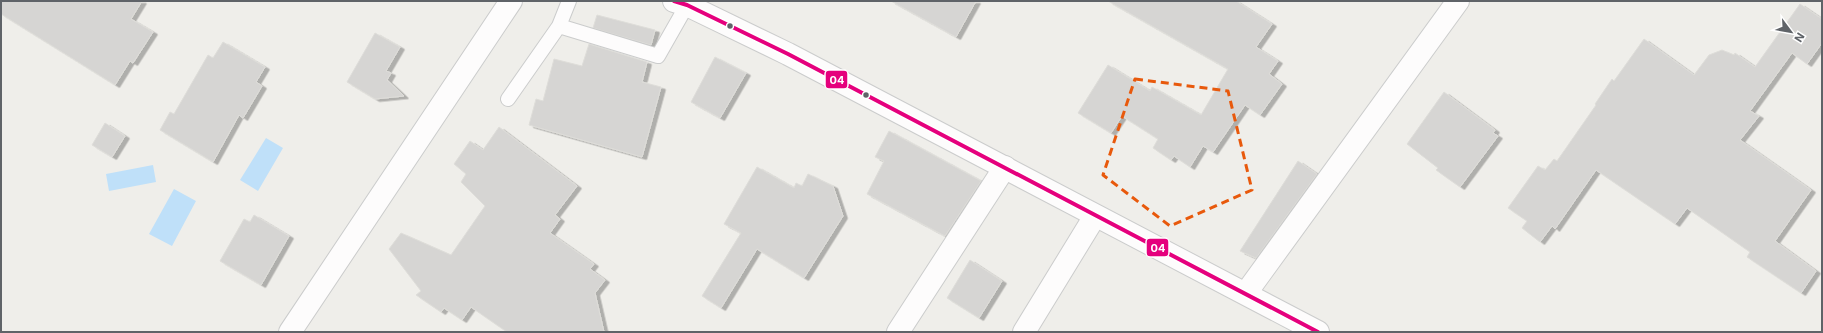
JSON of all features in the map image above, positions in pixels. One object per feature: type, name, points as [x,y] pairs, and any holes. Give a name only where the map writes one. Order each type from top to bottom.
[{"type":"street","points":[[290,332],[511,1]]},
{"type":"street","points":[[1246,293],[1458,1]]},
{"type":"street","points":[[681,3],[788,54],[1318,332]]},
{"type":"street","points":[[898,332],[1005,167]]},
{"type":"street","points":[[1024,332],[1095,216]]},
{"type":"lane","points":[[508,99],[559,26],[569,1]]},
{"type":"lane","points":[[559,26],[658,56],[681,3]]},
{"type":"highlighted area","points":[[1135,79],[1228,91],[1252,190],[1170,226],[1103,175]]},
{"type":"water","points":[[266,138],[283,148],[258,191],[240,180]]},
{"type":"water","points":[[153,165],[156,182],[109,191],[106,174]]},
{"type":"water","points":[[174,189],[196,201],[172,246],[149,234]]},
{"type":"building","points":[[1,1],[142,1],[131,19],[153,32],[133,63],[130,61],[115,85],[1,14]]},
{"type":"building","points":[[891,1],[976,1],[956,37]]},
{"type":"building","points":[[1108,1],[1236,1],[1272,24],[1256,47],[1278,61],[1269,74],[1282,84],[1260,115],[1245,105],[1213,152],[1203,146],[1190,167],[1174,156],[1171,160],[1153,148],[1158,139],[1122,116],[1111,133],[1078,113],[1108,65],[1150,91],[1152,87],[1201,115],[1228,69]]},
{"type":"building","points":[[1800,4],[1822,19],[1822,43],[1807,64],[1792,53],[1750,111],[1759,116],[1740,140],[1811,190],[1775,241],[1816,271],[1801,293],[1747,257],[1750,252],[1687,208],[1675,224],[1596,170],[1555,229],[1552,226],[1540,242],[1522,228],[1527,221],[1508,208],[1538,166],[1545,170],[1554,159],[1557,161],[1612,79],[1614,81],[1644,39],[1694,75],[1709,55],[1722,50],[1734,55],[1735,53],[1755,67]]},
{"type":"building","points":[[597,15],[655,30],[651,45],[593,28]]},
{"type":"building","points":[[375,33],[400,47],[386,71],[391,73],[387,80],[404,96],[375,99],[347,82]]},
{"type":"building","points":[[223,42],[265,67],[256,82],[262,86],[243,118],[239,115],[213,162],[160,130],[170,112],[174,114],[208,55],[213,58]]},
{"type":"building","points":[[589,44],[647,62],[642,82],[661,87],[642,157],[529,125],[536,99],[543,101],[554,59],[582,66]]},
{"type":"building","points":[[715,57],[746,73],[720,118],[691,102]]},
{"type":"building","points":[[1444,92],[1495,130],[1493,133],[1498,136],[1460,187],[1436,170],[1438,168],[1407,144]]},
{"type":"building","points":[[105,123],[125,136],[112,157],[92,145]]},
{"type":"building","points":[[499,127],[577,186],[555,215],[560,219],[550,233],[594,264],[590,269],[605,280],[595,293],[604,332],[507,332],[471,307],[462,320],[444,308],[441,312],[416,295],[421,291],[389,249],[401,233],[451,255],[485,206],[461,182],[466,174],[454,164],[470,141],[483,150]]},
{"type":"building","points":[[889,131],[981,181],[945,236],[867,194],[884,161],[875,157]]},
{"type":"building","points":[[1298,161],[1317,174],[1256,258],[1240,251]]},
{"type":"building","points":[[757,167],[794,188],[796,183],[802,186],[808,174],[833,186],[843,216],[804,278],[757,249],[721,308],[702,296],[741,233],[724,224]]},
{"type":"building","points":[[254,215],[289,236],[261,285],[220,261],[244,219],[250,222]]},
{"type":"building","points":[[970,260],[1002,281],[979,318],[947,298]]},
{"type":"transit line","name":"04","points":[[674,1],[687,5],[788,54],[1318,332]]}]
